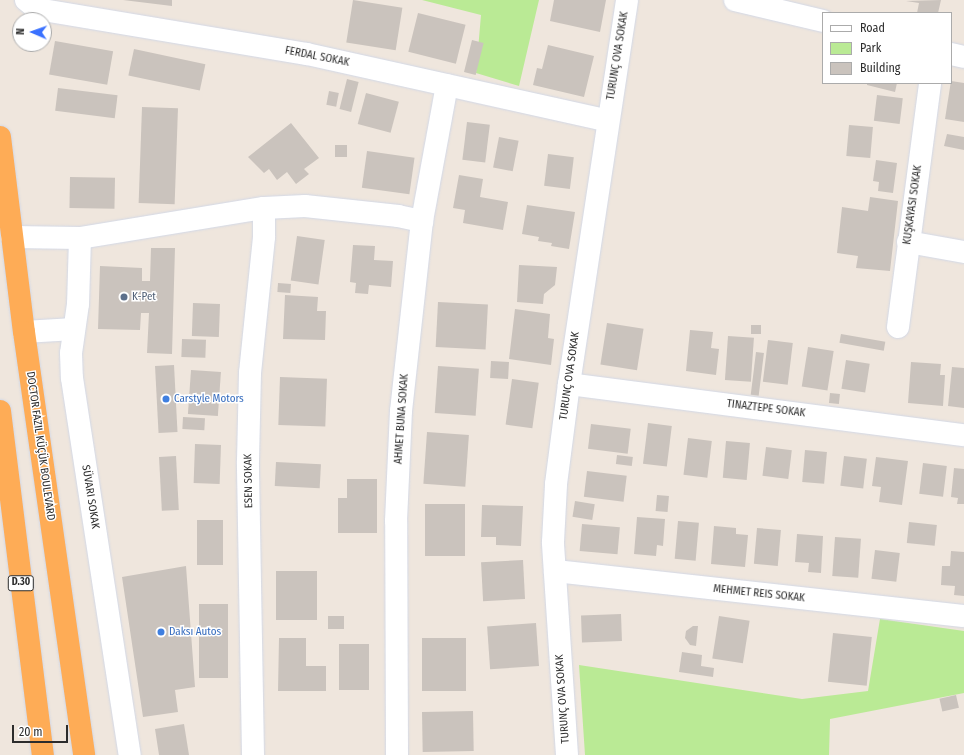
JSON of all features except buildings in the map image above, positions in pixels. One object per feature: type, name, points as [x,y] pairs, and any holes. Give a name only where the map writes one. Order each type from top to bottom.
[{"type":"highway","points":[[0,137],[24,332],[84,755]]},
{"type":"highway","name":"D.30","points":[[0,411],[43,755]]},
{"type":"street","name":"FERDAL SOKAK","points":[[26,0],[37,9],[307,54],[608,121]]},
{"type":"street","name":"TURUNÇ OVA SOKAK","points":[[567,755],[553,542],[556,484],[568,384],[627,0]]},
{"type":"street","points":[[734,0],[815,13]]},
{"type":"street","points":[[952,54],[964,57]]},
{"type":"street","points":[[898,327],[930,84]]},
{"type":"street","name":"AHMET BUNA SOKAK","points":[[397,755],[396,520],[400,419],[422,221],[447,85]]},
{"type":"street","points":[[12,237],[80,238],[264,208],[305,206],[398,216],[422,221]]},
{"type":"street","name":"ESEN SOKAK","points":[[253,755],[249,445],[250,374],[264,237],[264,208]]},
{"type":"street","name":"SÜVARI SOKAK","points":[[80,238],[78,304],[71,353],[72,378],[130,755]]},
{"type":"street","points":[[908,242],[964,252]]},
{"type":"street","points":[[24,332],[74,329]]},
{"type":"street","points":[[568,384],[964,435]]},
{"type":"street","name":"MEHMET REIS SOKAK","points":[[555,571],[964,616]]},
{"type":"green space","points":[[422,0],[539,0],[519,86],[476,73],[481,15]]},
{"type":"green space","points":[[880,619],[964,631],[964,693],[830,719],[829,755],[585,755],[579,665],[802,699],[868,691]]},
{"type":"place","name":"K-Pet","points":[[124,297]]},
{"type":"place","name":"Carstyle Motors","points":[[166,399]]},
{"type":"place","name":"Daksı Autos","points":[[161,632]]}]
